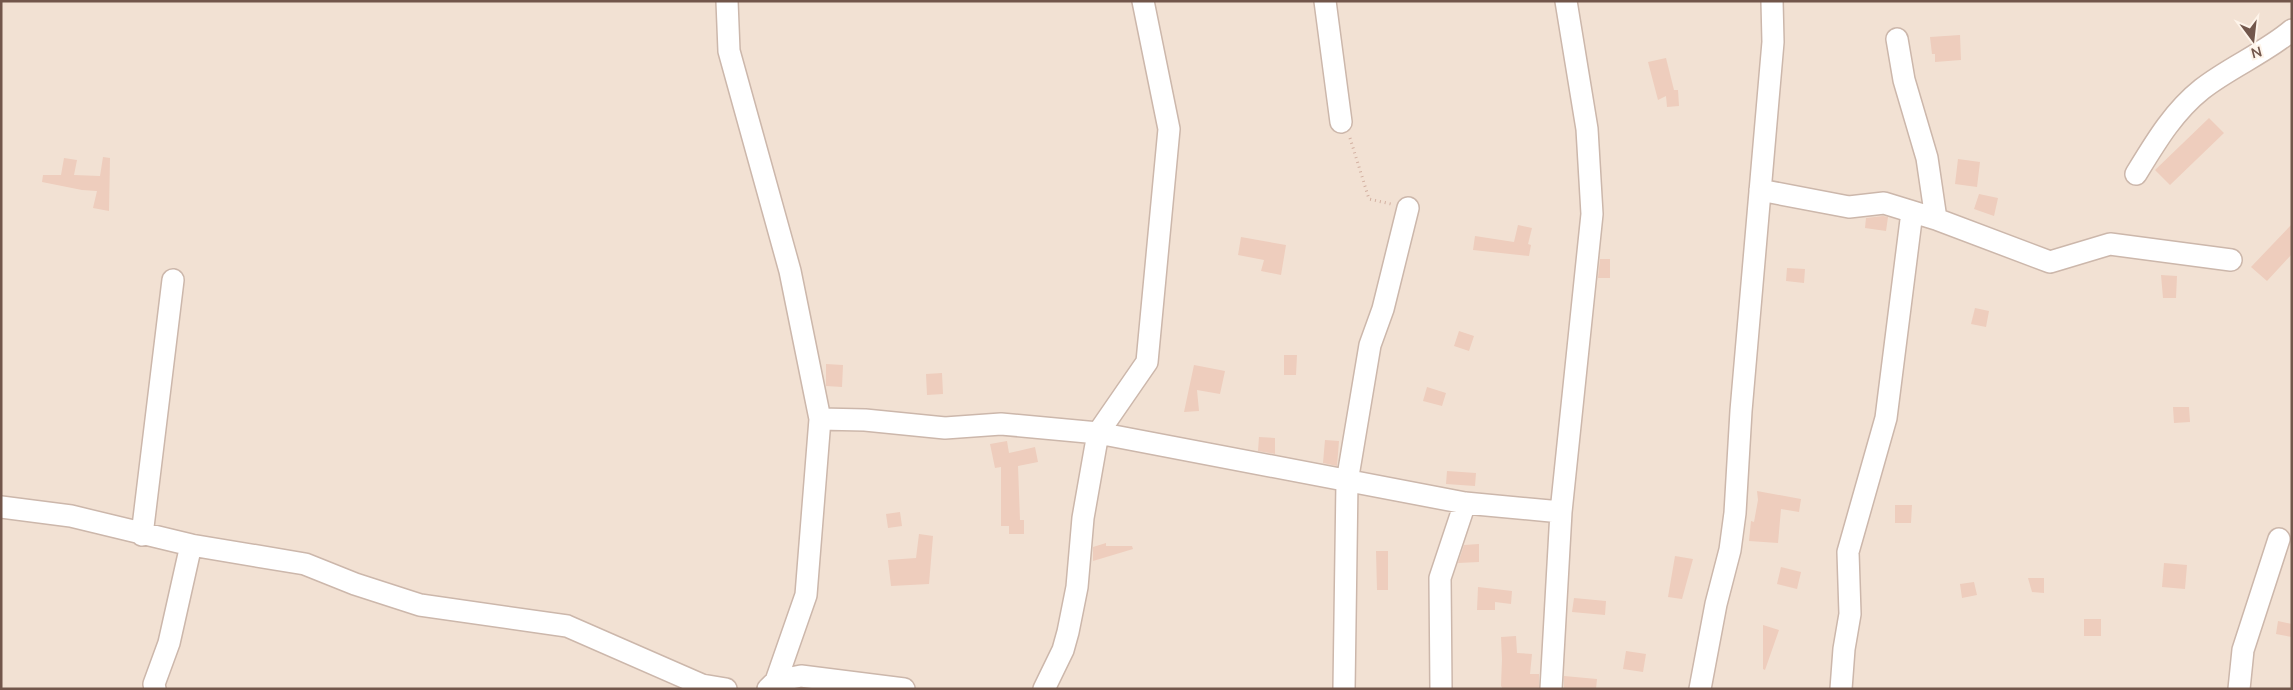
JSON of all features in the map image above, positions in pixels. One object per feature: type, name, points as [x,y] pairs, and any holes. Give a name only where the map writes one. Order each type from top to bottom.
[{"type":"street","points":[[727,1],[729,51],[790,271],[820,419],[806,595],[772,685]]},
{"type":"street","points":[[1044,689],[1063,650],[1068,632],[1077,587],[1083,518],[1098,433],[1147,362],[1169,129],[1144,1]]},
{"type":"street","points":[[1325,1],[1341,122]]},
{"type":"street","points":[[1551,689],[1561,512],[1592,214],[1587,130],[1566,1]]},
{"type":"street","points":[[1700,689],[1716,604],[1730,550],[1735,512],[1773,42],[1772,1]]},
{"type":"street","points":[[2136,174],[2166,124],[2201,90],[2280,40],[2292,30]]},
{"type":"street","points":[[1897,39],[1904,80],[1927,158],[1936,219]]},
{"type":"street","points":[[1760,190],[1850,207],[1884,203],[1936,219],[2050,262],[2110,244],[2231,260]]},
{"type":"street","points":[[1344,689],[1347,482],[1370,344],[1383,309],[1408,208]]},
{"type":"street","points":[[1841,689],[1844,650],[1850,614],[1848,552],[1886,418],[1912,212]]},
{"type":"street","points":[[142,534],[174,280]]},
{"type":"street","points":[[820,419],[865,420],[945,428],[1001,424],[1098,433],[1465,503],[1561,512]]},
{"type":"street","points":[[1441,689],[1440,578],[1465,503]]},
{"type":"street","points":[[1,507],[71,516],[191,545],[305,564],[355,584],[420,605],[566,626],[702,685],[726,689]]},
{"type":"street","points":[[2239,689],[2242,650],[2279,539]]},
{"type":"street","points":[[154,689],[154,684],[169,643],[191,545]]},
{"type":"street","points":[[772,685],[801,676],[904,689]]},
{"type":"path","points":[[1341,122],[1354,147],[1369,198],[1408,208]]},
{"type":"shaded area","points":[[1,1],[2292,1],[2292,689],[1,689]]},
{"type":"building","points":[[1960,35],[1961,60],[1935,62],[1935,54],[1932,54],[1930,37]]},
{"type":"building","points":[[1666,58],[1674,90],[1678,90],[1679,106],[1667,107],[1666,96],[1658,100],[1648,62]]},
{"type":"building","points":[[2209,118],[2224,133],[2170,185],[2155,170]]},
{"type":"building","points":[[103,157],[110,158],[109,211],[93,208],[97,191],[42,182],[43,175],[61,175],[64,158],[77,160],[74,175],[100,176]]},
{"type":"building","points":[[1958,159],[1980,162],[1977,187],[1955,184]]},
{"type":"building","points":[[1979,194],[1998,198],[1994,216],[1974,209]]},
{"type":"building","points":[[1888,217],[1886,231],[1865,228],[1866,218]]},
{"type":"building","points":[[2292,224],[2292,254],[2267,281],[2251,267]]},
{"type":"building","points":[[1518,225],[1532,228],[1528,244],[1531,245],[1529,256],[1473,250],[1475,236],[1514,242]]},
{"type":"building","points":[[1241,237],[1286,245],[1281,275],[1261,271],[1264,260],[1238,255]]},
{"type":"building","points":[[1600,259],[1610,259],[1610,278],[1598,278]]},
{"type":"building","points":[[1787,268],[1805,269],[1804,283],[1786,281]]},
{"type":"building","points":[[2161,275],[2177,276],[2176,298],[2163,298]]},
{"type":"building","points":[[1975,308],[1989,311],[1986,327],[1971,324]]},
{"type":"building","points":[[1459,331],[1474,336],[1469,351],[1454,346]]},
{"type":"building","points":[[1284,355],[1297,355],[1296,375],[1284,375]]},
{"type":"building","points":[[826,364],[843,365],[842,387],[826,386]]},
{"type":"building","points":[[1194,365],[1225,371],[1220,394],[1197,390],[1199,411],[1184,412]]},
{"type":"building","points":[[942,373],[943,394],[927,395],[926,374]]},
{"type":"building","points":[[1427,387],[1446,393],[1442,406],[1423,401]]},
{"type":"building","points":[[2173,407],[2189,407],[2190,422],[2174,423]]},
{"type":"building","points":[[1259,437],[1275,438],[1275,454],[1258,451]]},
{"type":"building","points":[[1325,440],[1339,441],[1337,466],[1323,463]]},
{"type":"building","points":[[1007,441],[1009,453],[1035,447],[1038,462],[1018,466],[1020,520],[1024,520],[1024,534],[1009,534],[1009,526],[1001,526],[1001,467],[995,468],[990,444]]},
{"type":"building","points":[[1447,471],[1476,473],[1475,486],[1446,484]]},
{"type":"building","points":[[1757,491],[1801,499],[1799,512],[1781,509],[1778,543],[1749,541],[1751,521],[1754,522],[1758,500]]},
{"type":"building","points":[[1895,505],[1912,505],[1911,523],[1895,523]]},
{"type":"building","points":[[900,512],[902,526],[888,528],[886,514]]},
{"type":"building","points":[[919,534],[933,536],[929,584],[891,586],[888,560],[916,558]]},
{"type":"building","points":[[1106,543],[1106,546],[1132,546],[1133,549],[1093,561],[1093,547]]},
{"type":"building","points":[[1479,544],[1479,562],[1458,563],[1464,545]]},
{"type":"building","points":[[1376,551],[1388,551],[1388,590],[1377,590]]},
{"type":"building","points":[[1675,556],[1693,559],[1682,599],[1668,597]]},
{"type":"building","points":[[2164,563],[2187,565],[2185,589],[2162,587]]},
{"type":"building","points":[[1781,567],[1801,572],[1797,589],[1777,584]]},
{"type":"building","points":[[2028,578],[2044,578],[2044,593],[2032,592]]},
{"type":"building","points":[[1974,582],[1977,595],[1962,598],[1960,584]]},
{"type":"building","points":[[1478,587],[1512,591],[1511,604],[1495,602],[1495,610],[1477,610]]},
{"type":"building","points":[[1574,598],[1606,601],[1605,615],[1572,612]]},
{"type":"building","points":[[2084,619],[2101,619],[2101,636],[2084,636]]},
{"type":"building","points":[[2278,621],[2292,624],[2292,637],[2276,634]]},
{"type":"building","points":[[1763,625],[1779,630],[1765,670],[1763,669]]},
{"type":"building","points":[[1516,636],[1517,653],[1532,654],[1530,674],[1539,674],[1539,689],[1503,689],[1501,686],[1501,637]]},
{"type":"building","points":[[1626,651],[1646,654],[1643,672],[1623,669]]},
{"type":"building","points":[[1564,676],[1597,679],[1596,689],[1564,689]]}]
